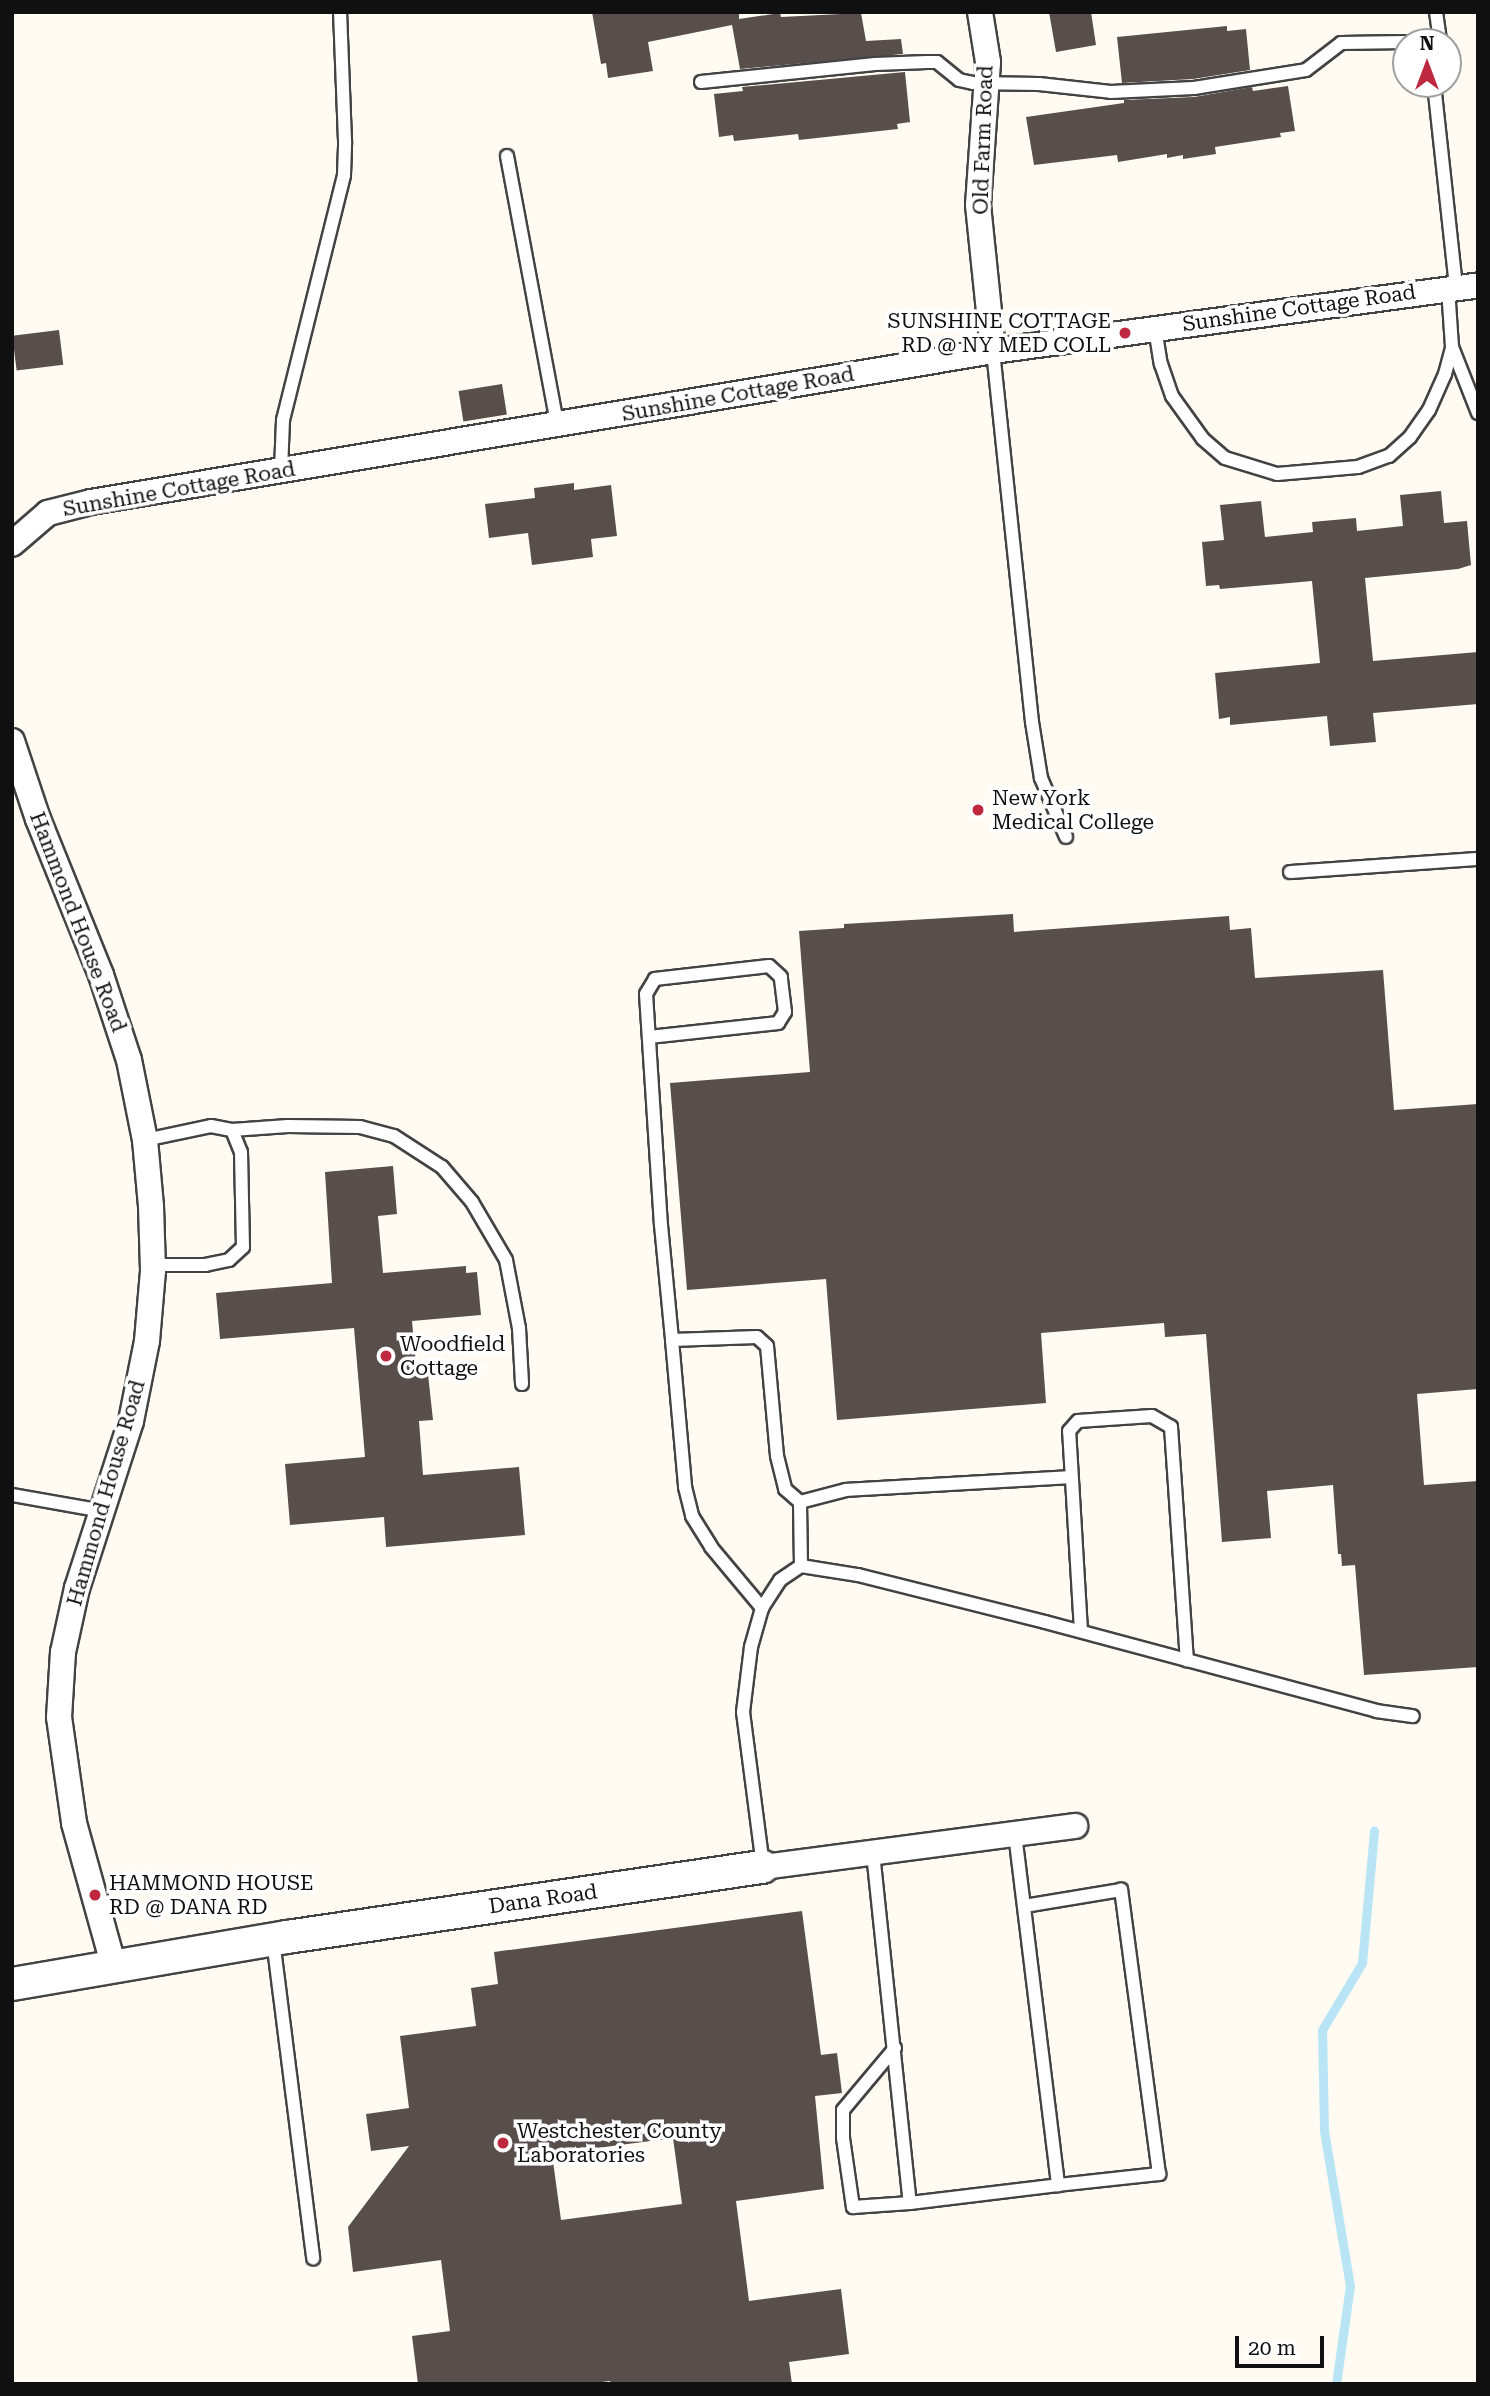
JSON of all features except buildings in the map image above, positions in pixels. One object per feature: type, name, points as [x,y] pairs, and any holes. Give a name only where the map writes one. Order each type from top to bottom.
[{"type":"street","name":"Old Farm Road","points":[[980,12],[988,62],[978,205],[993,351]]},
{"type":"street","name":"Sunshine Cottage Road","points":[[12,544],[48,513],[91,502],[993,351],[1461,287]]},
{"type":"street","name":"Hammond House Road","points":[[12,741],[38,819],[101,975],[121,1036],[145,1140],[153,1265],[147,1341],[131,1422],[77,1588],[63,1652],[59,1717],[74,1823],[114,1967]]},
{"type":"street","name":"Dana Road","points":[[12,1984],[273,1940],[763,1867],[1075,1826]]},
{"type":"lane","points":[[281,470],[283,420],[344,175],[340,12]]},
{"type":"lane","points":[[701,82],[874,64],[937,62],[962,81],[1111,92],[1194,88],[1306,70],[1341,43],[1392,42]]},
{"type":"lane","points":[[1155,328],[1161,364],[1172,396],[1203,439],[1225,458],[1250,468],[1278,474],[1358,467],[1389,456],[1410,437],[1429,410],[1445,374],[1461,287],[1436,98]]},
{"type":"lane","points":[[507,156],[557,424]]},
{"type":"lane","points":[[1452,347],[1478,413]]},
{"type":"lane","points":[[993,351],[1032,722],[1041,778],[1066,837]]},
{"type":"lane","points":[[1290,872],[1478,859]]},
{"type":"lane","points":[[649,1037],[778,1023],[785,1012],[781,977],[769,967],[655,979],[646,994],[649,1037],[672,1340],[685,1487],[692,1516],[711,1547],[762,1608]]},
{"type":"lane","points":[[145,1140],[211,1126],[232,1130],[288,1126],[360,1127],[394,1136],[442,1167],[472,1202],[506,1260],[519,1328],[522,1384]]},
{"type":"lane","points":[[153,1265],[206,1265],[229,1259],[243,1247],[241,1152],[232,1130]]},
{"type":"lane","points":[[672,1340],[757,1337],[767,1346],[777,1456],[785,1489],[800,1502],[801,1566]]},
{"type":"lane","points":[[1080,1631],[1069,1431],[1077,1421],[1152,1416],[1171,1427],[1187,1660]]},
{"type":"lane","points":[[800,1502],[846,1489],[1072,1477]]},
{"type":"lane","points":[[12,1495],[103,1511]]},
{"type":"lane","points":[[763,1867],[743,1712],[751,1647],[762,1608],[780,1580],[801,1566],[858,1576],[1080,1631],[1376,1711],[1413,1716]]},
{"type":"lane","points":[[1015,1834],[1058,2185]]},
{"type":"lane","points":[[873,1853],[910,2203]]},
{"type":"lane","points":[[895,2048],[843,2110],[843,2138],[853,2207],[1159,2175],[1121,1890],[1024,1906]]},
{"type":"lane","points":[[273,1940],[313,2258]]},
{"type":"waterway","points":[[1336,2384],[1350,2286],[1324,2130],[1322,2030],[1362,1963],[1374,1831]]},
{"type":"place","name":"SUNSHINE COTTAGE RD @ NY MED COLL","points":[[1125,333]]},
{"type":"place","name":"New York Medical College","points":[[978,810]]},
{"type":"place","name":"Woodfield Cottage","points":[[386,1356]]},
{"type":"place","name":"HAMMOND HOUSE RD @ DANA RD","points":[[95,1895]]},
{"type":"place","name":"Westchester County Laboratories","points":[[503,2143]]}]
